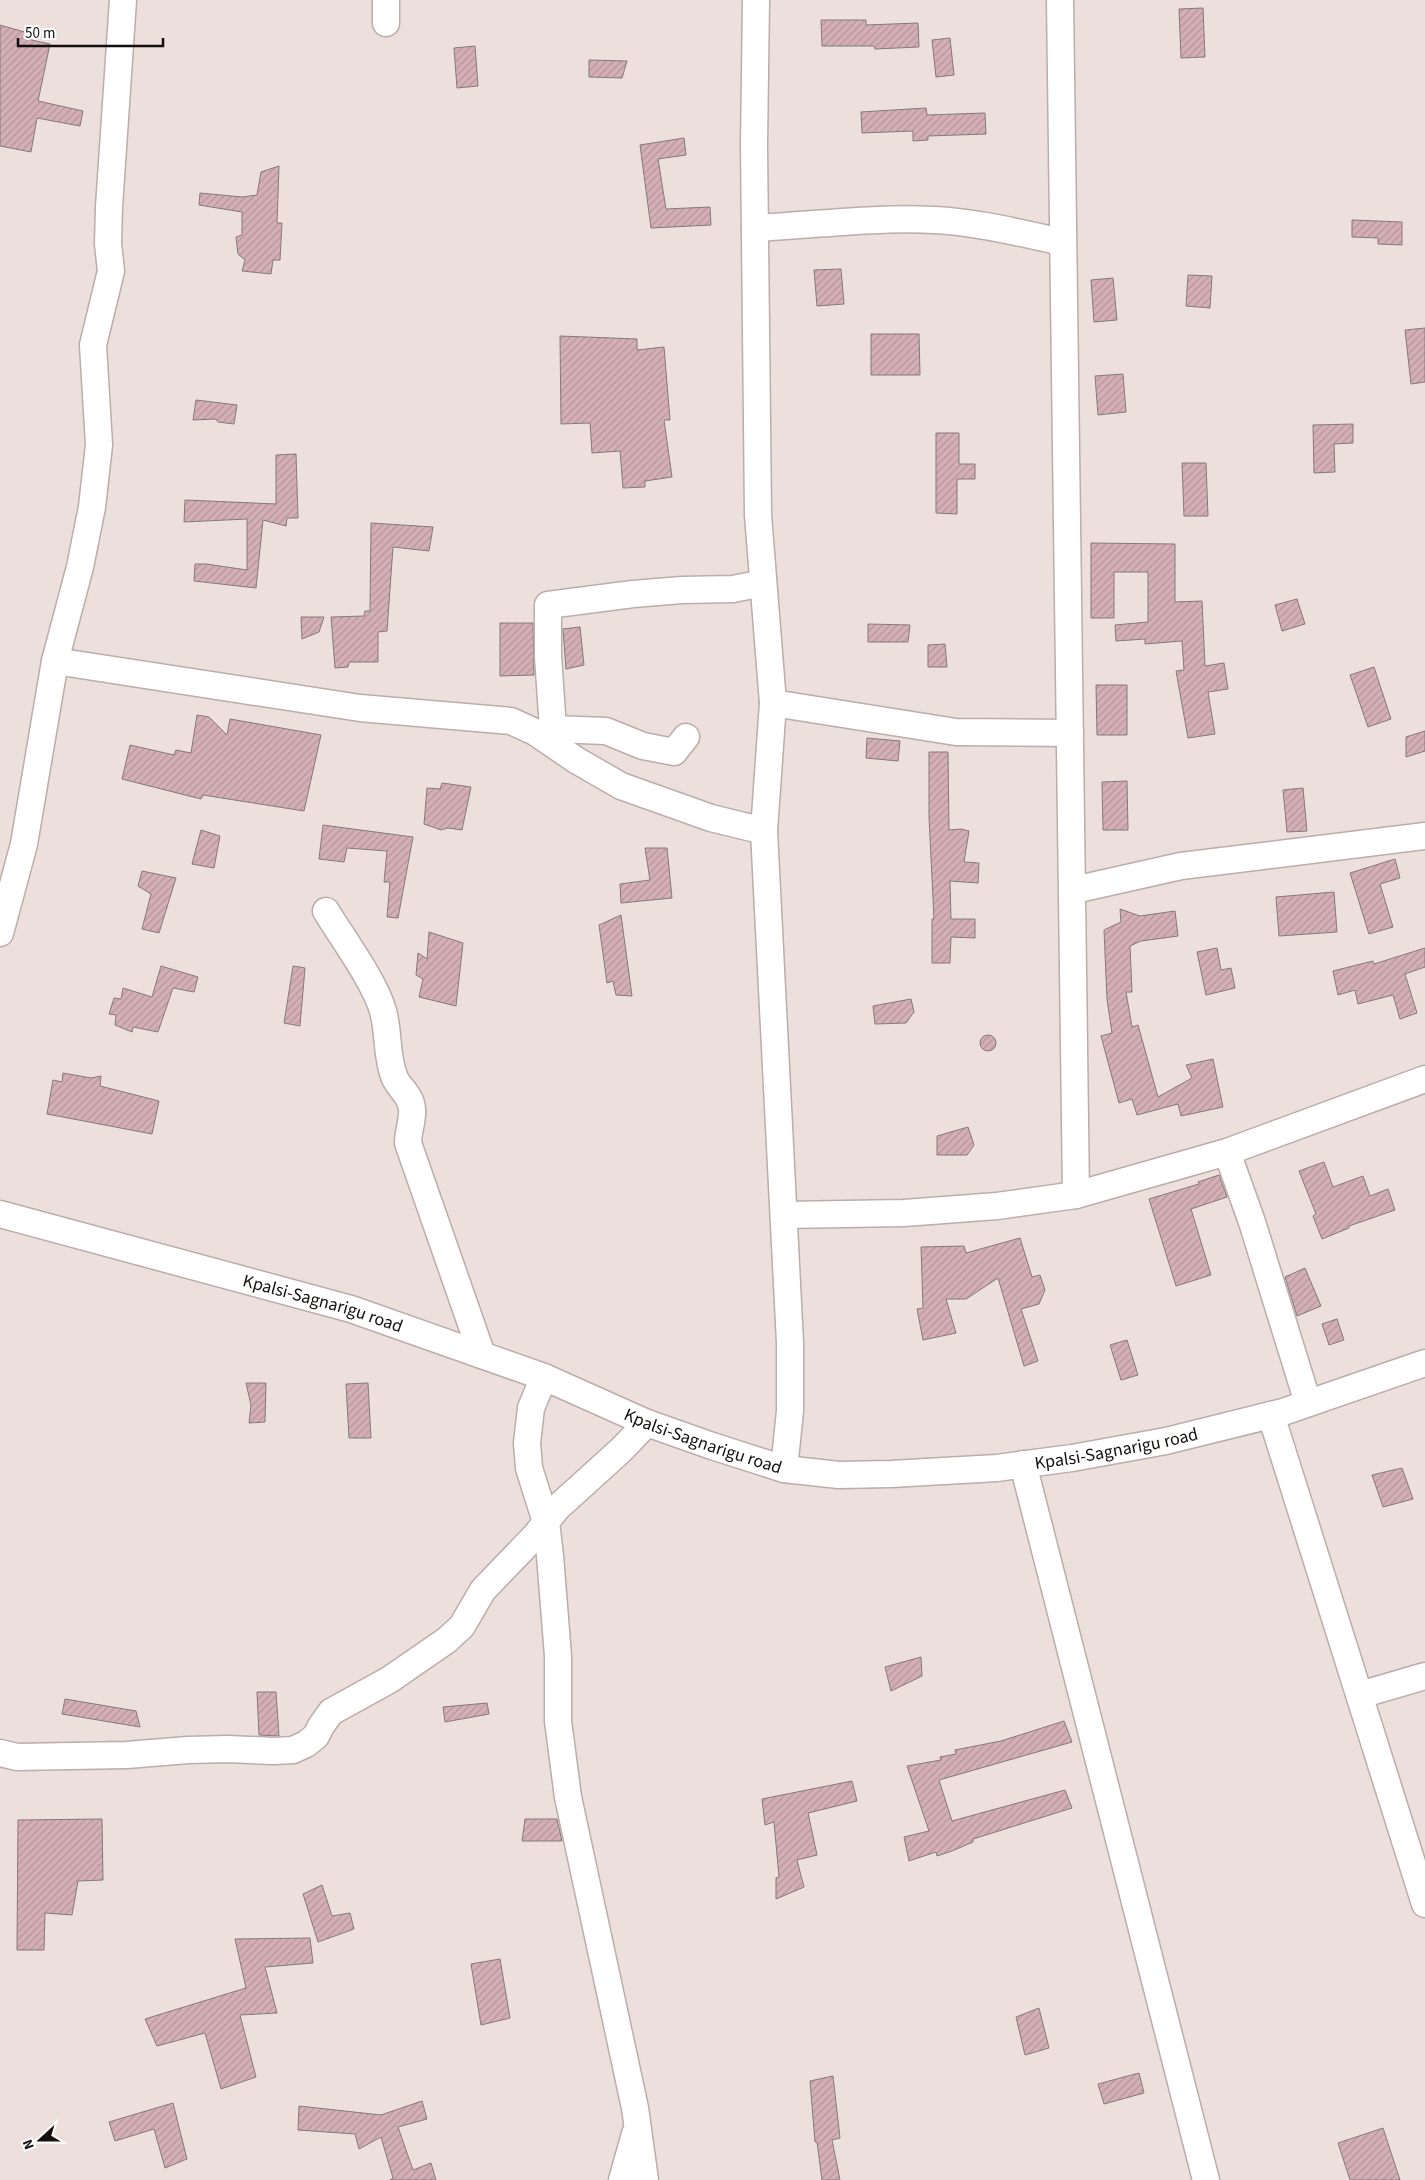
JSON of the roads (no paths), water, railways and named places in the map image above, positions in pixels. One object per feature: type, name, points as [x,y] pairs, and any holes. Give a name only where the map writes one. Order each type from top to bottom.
[{"type":"street","points":[[0,933],[24,844],[55,660],[92,507],[99,445],[93,345],[111,271],[108,244],[109,208],[123,0]]},
{"type":"street","points":[[756,0],[754,145],[758,515],[773,703],[764,831],[790,1343],[790,1402],[788,1443],[784,1469]]},
{"type":"street","points":[[1060,0],[1062,242],[1074,890],[1076,1195]]},
{"type":"street","points":[[755,228],[842,222],[934,220],[1004,229],[1062,242]]},
{"type":"street","points":[[686,737],[674,752],[642,746],[606,731],[553,730],[548,656],[548,605],[653,593],[733,589],[763,583]]},
{"type":"street","points":[[55,660],[360,708],[511,721],[535,732],[576,760],[621,786],[711,818],[764,831]]},
{"type":"street","points":[[773,703],[956,732],[1070,733]]},
{"type":"street","points":[[1074,890],[1182,866],[1425,836]]},
{"type":"street","points":[[326,911],[375,990],[383,1010],[393,1075],[407,1094],[412,1108],[408,1143],[482,1355]]},
{"type":"street","points":[[784,1215],[904,1213],[997,1206],[1076,1195],[1227,1152],[1425,1079]]},
{"type":"street","points":[[1227,1152],[1252,1222],[1308,1403]]},
{"type":"street","name":"Kpalsi-Sagnarigu road","points":[[0,1214],[351,1309],[544,1377],[646,1423],[784,1469],[839,1474],[891,1474],[1023,1464],[1166,1441],[1271,1415],[1425,1363]]},
{"type":"street","points":[[544,1377],[531,1408],[527,1443],[532,1478],[546,1522],[558,1656],[558,1721],[568,1798],[638,2124],[645,2180]]},
{"type":"street","points":[[1271,1415],[1425,1904]]},
{"type":"street","points":[[0,1754],[17,1757],[127,1755],[188,1750],[274,1751],[300,1748],[316,1736],[331,1712],[389,1680],[447,1640],[462,1626],[483,1590],[536,1535],[563,1501],[621,1450],[646,1423]]},
{"type":"street","points":[[1023,1464],[1206,2180]]},
{"type":"street","points":[[1360,1695],[1425,1676]]},
{"type":"street","points":[[622,2180],[638,2124]]}]
